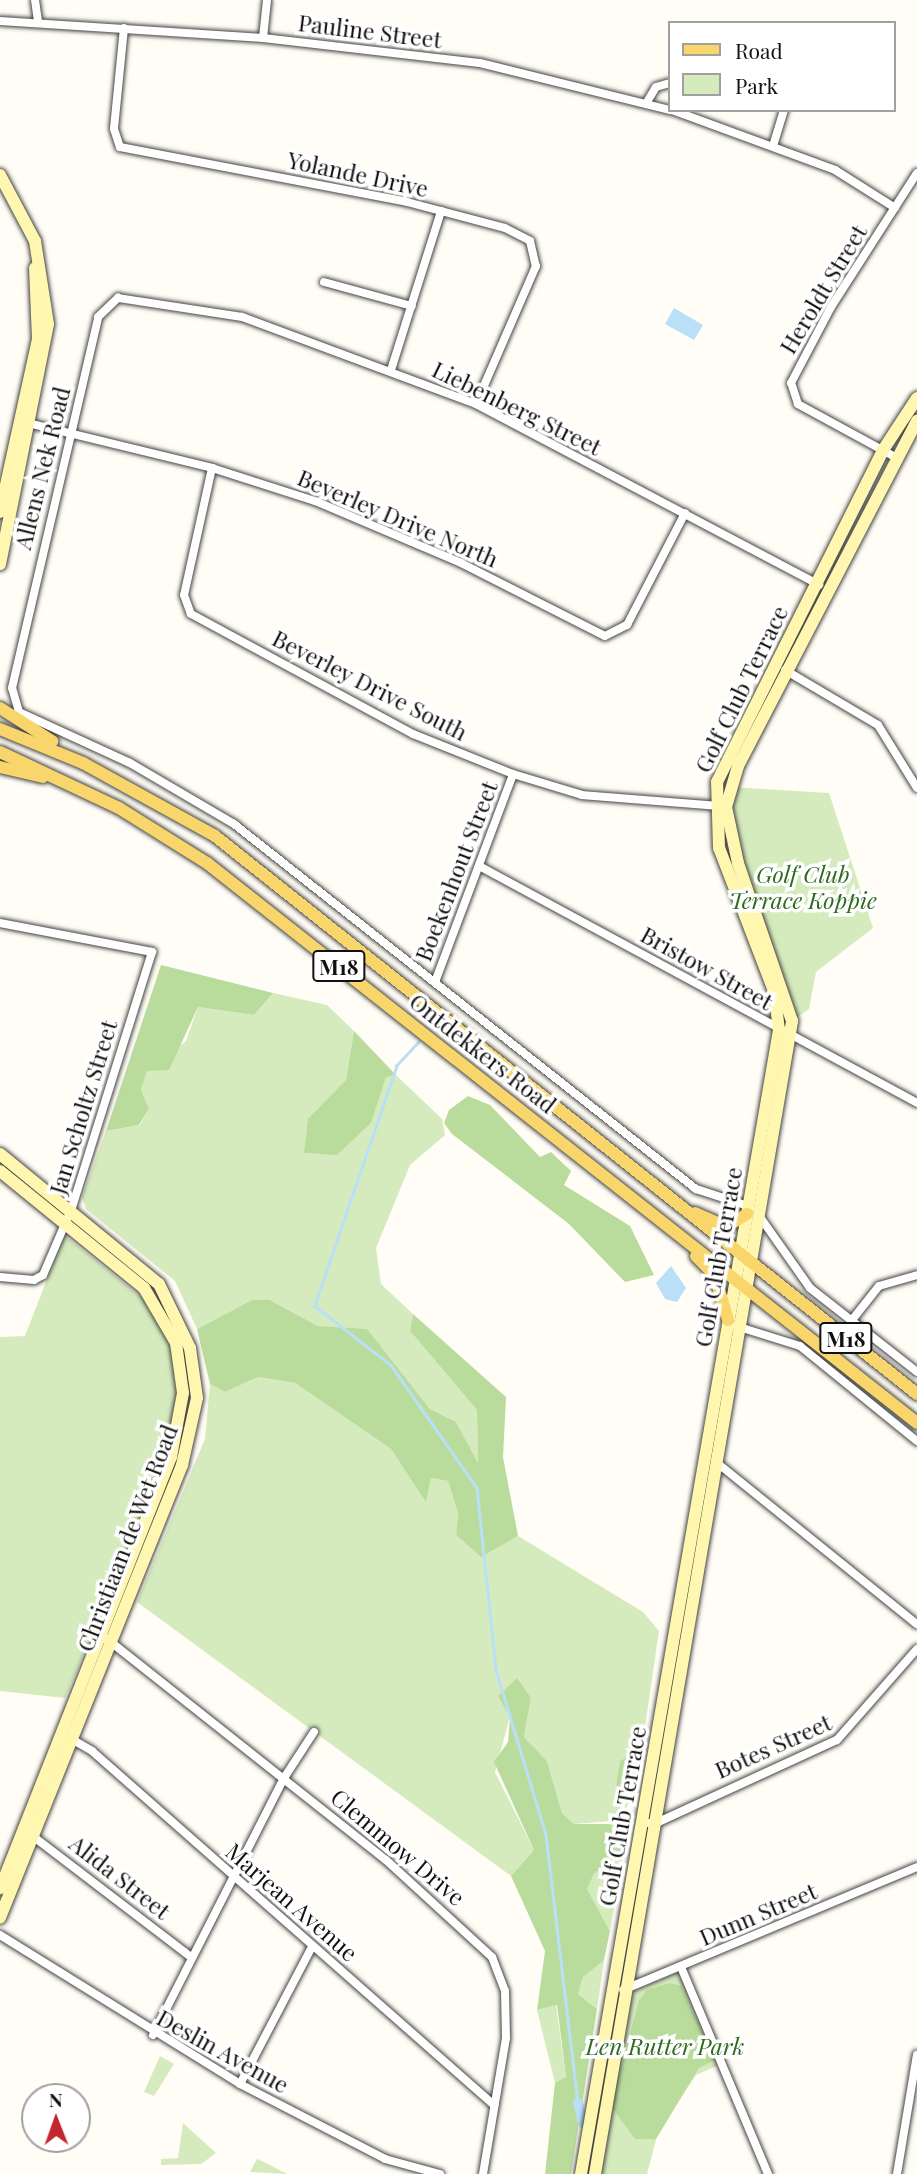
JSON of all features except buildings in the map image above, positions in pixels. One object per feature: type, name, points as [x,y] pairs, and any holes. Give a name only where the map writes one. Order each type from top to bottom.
[{"type":"main road","points":[[0,708],[24,728],[120,774],[166,806]]},
{"type":"main road","name":"Ontdekkers Road","points":[[0,729],[166,806],[226,844],[666,1199],[917,1394]]},
{"type":"main road","name":"Ontdekkers Road","points":[[0,752],[84,789],[241,888],[661,1222],[747,1283],[917,1423]]},
{"type":"main road","points":[[0,767],[84,789]]},
{"type":"main road","points":[[666,1199],[722,1226],[752,1212]]},
{"type":"main road","points":[[661,1222],[715,1276],[732,1324]]},
{"type":"street","points":[[35,0],[38,22]]},
{"type":"street","points":[[263,38],[267,0]]},
{"type":"street","name":"Pauline Street","points":[[0,21],[263,38],[480,64],[668,109]]},
{"type":"street","name":"Yolande Drive","points":[[124,27],[114,129],[120,147],[441,211],[519,234],[538,256],[476,404]]},
{"type":"street","points":[[647,102],[656,87],[668,84]]},
{"type":"street","name":"Pauline Street","points":[[677,112],[773,146],[855,180],[895,208]]},
{"type":"street","points":[[773,146],[783,112]]},
{"type":"street","name":"Heroldt Street","points":[[897,458],[798,404],[791,388],[831,307],[917,173]]},
{"type":"street","points":[[0,175],[26,219],[46,287],[45,360],[0,512]]},
{"type":"street","points":[[0,188],[23,230],[39,309],[26,422],[0,564]]},
{"type":"street","points":[[391,370],[441,211]]},
{"type":"street","points":[[324,282],[412,306]]},
{"type":"street","name":"Liebenberg Street","points":[[98,317],[110,301],[130,298],[242,317],[391,370],[476,404],[828,590]]},
{"type":"street","name":"Allens Nek Road","points":[[15,668],[98,317]]},
{"type":"street","name":"Golf Club Terrace","points":[[595,2174],[620,1990],[648,1823],[714,1468],[732,1324],[734,1276],[752,1212],[790,1002],[738,863],[720,806],[722,769],[884,450],[917,398]]},
{"type":"street","name":"Golf Club Terrace","points":[[720,806],[828,590],[917,421]]},
{"type":"street","name":"Beverley Drive North","points":[[26,422],[212,468],[372,523],[605,636],[627,625],[685,513]]},
{"type":"street","name":"Beverley Drive South","points":[[212,468],[184,595],[191,614],[413,734],[513,774],[582,795],[720,806]]},
{"type":"street","points":[[774,664],[878,725],[916,782]]},
{"type":"street","name":"Ontdekkers Road","points":[[15,668],[12,698],[19,712],[131,763],[234,824],[696,1189],[752,1212]]},
{"type":"street","name":"Boekenhout Street","points":[[435,982],[513,774]]},
{"type":"street","name":"Bristow Street","points":[[479,866],[917,1103]]},
{"type":"street","name":"Jan Scholtz Street","points":[[0,923],[152,952],[68,1216],[44,1272],[34,1280],[0,1277]]},
{"type":"street","name":"Christiaan de Wet Road","points":[[0,1154],[68,1216]]},
{"type":"street","name":"Christiaan de Wet Road","points":[[0,1171],[68,1216],[159,1284],[180,1320],[195,1373],[189,1445],[105,1638],[29,1833],[0,1917]]},
{"type":"street","points":[[752,1212],[810,1288],[917,1372]]},
{"type":"street","name":"Golf Club Terrace","points":[[732,1324],[751,1264],[752,1212]]},
{"type":"street","points":[[852,1320],[879,1286],[917,1275]]},
{"type":"street","points":[[732,1324],[800,1346],[917,1441]]},
{"type":"street","points":[[714,1468],[917,1624]]},
{"type":"street","name":"Clemmow Drive","points":[[105,1638],[284,1778],[492,1957],[506,2013],[483,2174]]},
{"type":"street","name":"Botes Street","points":[[648,1823],[837,1740],[917,1650]]},
{"type":"street","points":[[153,2035],[232,1875],[284,1778],[314,1732]]},
{"type":"street","name":"Marjean Avenue","points":[[67,1736],[232,1875],[494,2105]]},
{"type":"street","name":"Christiaan de Wet Road","points":[[0,1888],[29,1833]]},
{"type":"street","name":"Alida Street","points":[[29,1833],[191,1957]]},
{"type":"street","name":"Dunn Street","points":[[620,1990],[917,1867]]},
{"type":"street","name":"Deslin Avenue","points":[[0,1935],[153,2035],[240,2084],[385,2159],[440,2174]]},
{"type":"street","points":[[240,2084],[312,1947]]},
{"type":"street","points":[[681,1967],[768,2174]]},
{"type":"street","name":"Golf Club Terrace","points":[[581,2174],[620,1990]]},
{"type":"street","points":[[897,2174],[917,2055]]},
{"type":"green space","name":"Golf Club Terrace Koppie","points":[[730,787],[829,793],[873,928],[816,972],[809,1009],[792,1021],[738,863]]},
{"type":"green space","points":[[161,965],[273,993],[254,1015],[198,1007],[169,1070],[147,1071],[141,1090],[149,1109],[139,1125],[106,1131]]},
{"type":"green space","points":[[273,993],[327,1005],[354,1031],[346,1080],[304,1153],[337,1154],[371,1123],[386,1076],[396,1075],[442,1119],[445,1135],[410,1165],[376,1248],[381,1284],[413,1314],[410,1331],[477,1410],[478,1464],[456,1422],[430,1409],[367,1330],[318,1326],[270,1300],[252,1300],[197,1329],[175,1281],[86,1209],[82,1197],[106,1131],[140,1125],[149,1109],[141,1090],[147,1071],[186,1041],[198,1007],[254,1015]]},
{"type":"green space","points":[[354,1031],[396,1075],[386,1077],[371,1123],[337,1155],[304,1153],[308,1119],[346,1080]]},
{"type":"green space","points":[[468,1096],[490,1105],[540,1157],[551,1152],[571,1171],[564,1185],[630,1226],[654,1275],[625,1282],[569,1224],[452,1134],[444,1123],[449,1110]]},
{"type":"green space","points":[[64,1235],[144,1299],[164,1326],[176,1357],[179,1399],[167,1460],[65,1698],[0,1691],[0,1337],[25,1336]]},
{"type":"green space","points":[[252,1300],[270,1300],[318,1326],[367,1329],[430,1409],[456,1422],[478,1463],[477,1410],[410,1331],[413,1314],[506,1397],[503,1457],[518,1536],[481,1557],[456,1535],[458,1513],[448,1481],[431,1478],[426,1502],[391,1449],[295,1383],[258,1377],[225,1392],[210,1384],[197,1329]]},
{"type":"green space","points":[[258,1377],[295,1383],[391,1449],[426,1501],[431,1478],[448,1481],[458,1513],[456,1535],[481,1556],[518,1536],[643,1612],[659,1631],[642,1747],[620,1761],[615,1800],[628,1804],[622,1820],[574,1824],[562,1813],[547,1761],[524,1737],[531,1698],[498,1696],[510,1716],[495,1772],[534,1850],[511,1876],[137,1602],[205,1439],[210,1384],[225,1392]]},
{"type":"green space","points":[[517,1678],[531,1698],[524,1737],[547,1761],[562,1813],[574,1824],[629,1824],[624,1850],[594,1874],[587,1889],[610,1931],[604,1960],[583,1977],[578,1994],[597,2009],[571,2174],[545,2174],[555,2083],[566,2077],[557,2005],[537,2010],[545,1951],[511,1876],[534,1850],[494,1762],[508,1742],[510,1717],[498,1696]]},
{"type":"green space","points":[[642,1747],[631,1804],[614,1800],[620,1761]]},
{"type":"green space","points":[[624,1850],[610,1931],[587,1889],[594,1874]]},
{"type":"green space","points":[[600,1960],[604,1960],[597,2009],[578,1994],[583,1977]]},
{"type":"green space","name":"Len Rutter Park","points":[[680,1971],[719,2065],[696,2075],[658,2132],[647,2174],[599,2174],[631,1992]]},
{"type":"green space","name":"Len Rutter Park","points":[[670,1983],[681,1986],[715,2060],[699,2068],[656,2139],[635,2139],[611,2106],[639,2000],[647,1990]]},
{"type":"green space","points":[[556,2005],[566,2078],[561,2085],[555,2083],[537,2010]]},
{"type":"green space","points":[[160,2056],[174,2064],[154,2096],[144,2092]]},
{"type":"green space","points":[[183,2123],[216,2153],[201,2164],[161,2165],[161,2159],[178,2158]]},
{"type":"green space","points":[[257,2159],[264,2162],[287,2174],[250,2172]]},
{"type":"water","points":[[674,308],[703,325],[694,340],[665,324]]},
{"type":"water","points":[[671,1266],[686,1288],[677,1302],[665,1299],[656,1283]]},
{"type":"waterway","points":[[419,1042],[397,1066],[315,1306],[391,1365],[477,1488],[496,1670],[546,1835],[578,2103]]},
{"type":"waterway","points":[[578,2103],[583,2123]]}]
